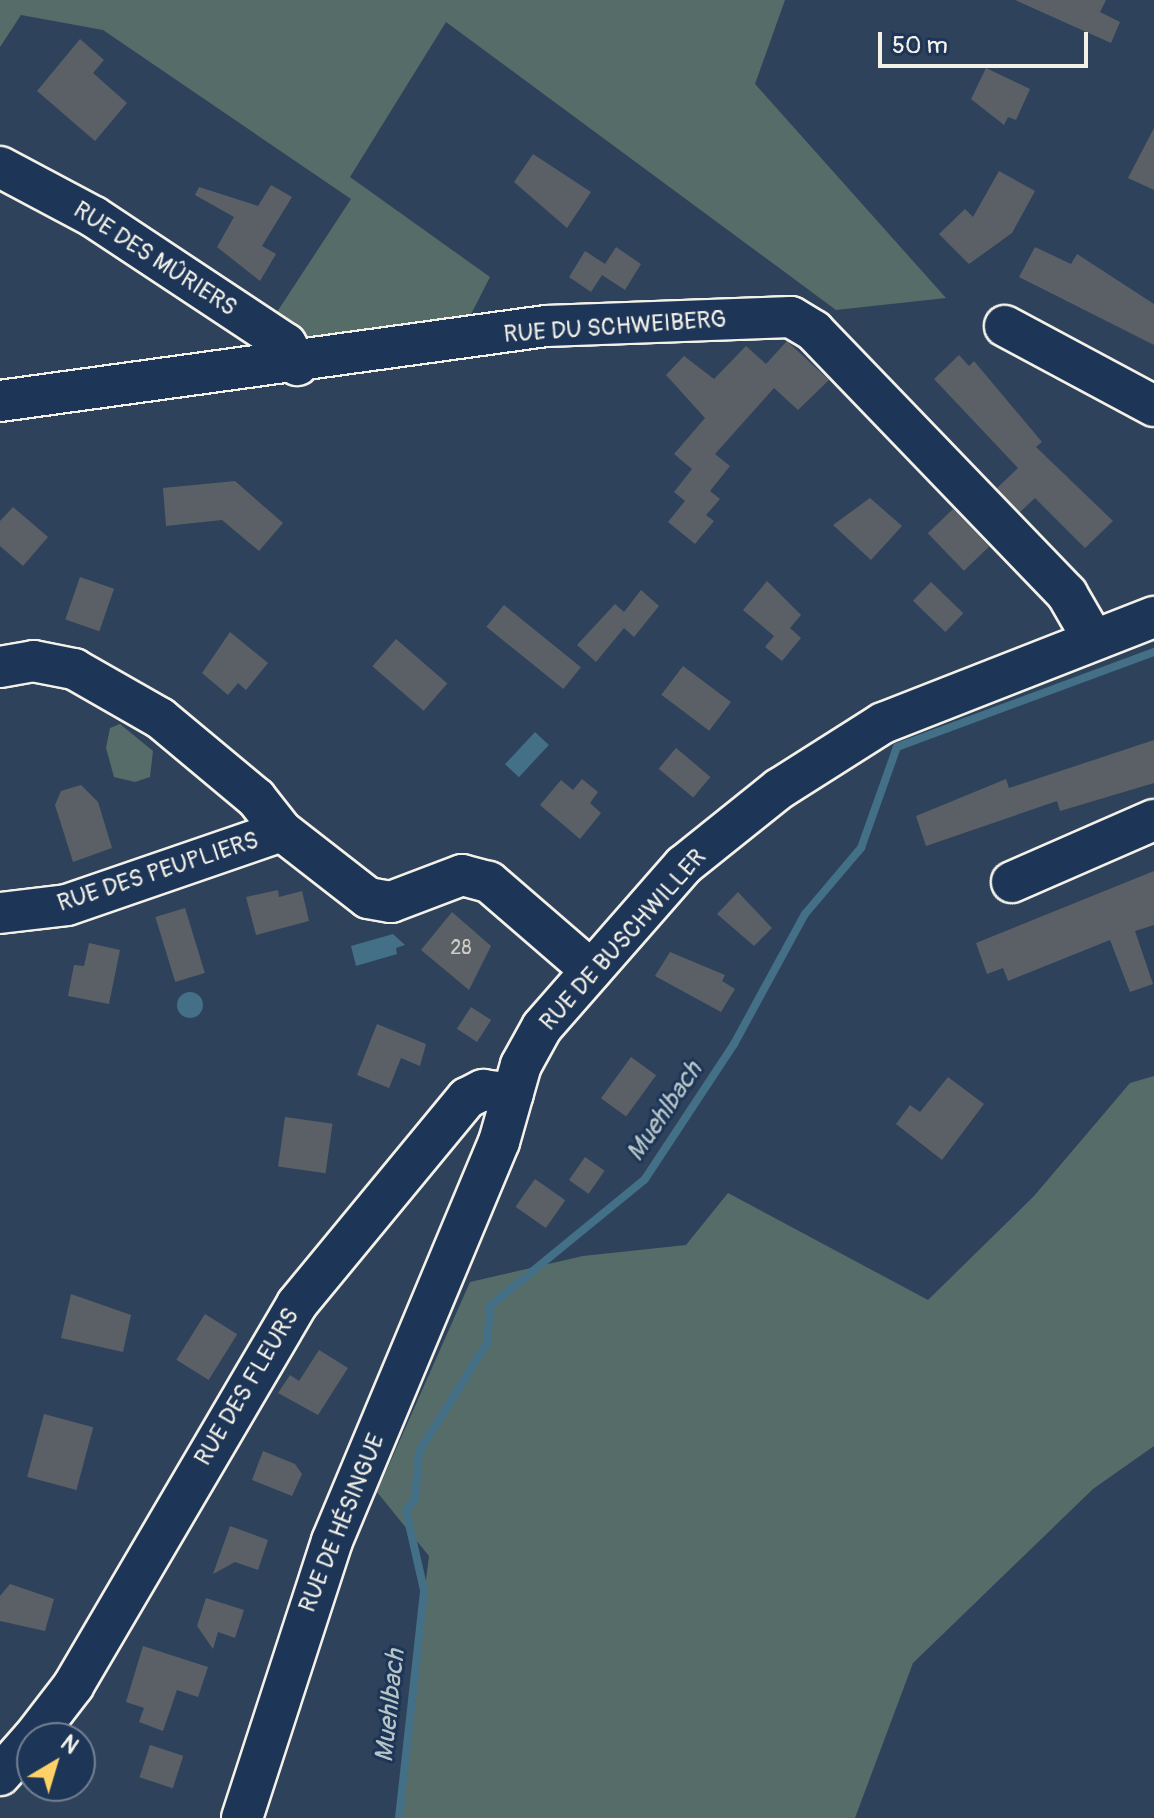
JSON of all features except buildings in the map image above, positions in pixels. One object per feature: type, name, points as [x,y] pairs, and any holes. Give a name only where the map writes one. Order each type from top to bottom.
[{"type":"street","name":"RUE DES MÛRIERS","points":[[0,167],[94,217],[286,344],[297,365]]},
{"type":"street","name":"RUE DU SCHWEIBERG","points":[[0,401],[297,365],[546,326],[791,317],[814,331],[1067,594],[1093,639]]},
{"type":"street","points":[[1005,326],[1154,406]]},
{"type":"street","name":"RUE DE BUSCHWILLER","points":[[460,1235],[533,1040],[684,865],[779,789],[883,723],[1154,617]]},
{"type":"street","points":[[0,667],[33,661],[74,669],[160,718],[256,798],[282,831]]},
{"type":"street","points":[[1012,882],[1154,820]]},
{"type":"street","name":"RUE DES PEUPLIERS","points":[[0,913],[67,905],[282,831],[368,898],[391,902],[462,875],[489,882],[591,970]]},
{"type":"street","name":"RUE DES FLEURS","points":[[44,1722],[88,1661],[297,1304],[467,1098],[483,1090],[513,1094]]},
{"type":"street","name":"RUE DE HÉSINGUE","points":[[242,1818],[308,1604],[460,1235]]},
{"type":"street","name":"RUE DES FLEURS","points":[[0,1775],[16,1756]]},
{"type":"green space","points":[[0,0],[785,0],[755,84],[946,298],[836,310],[446,22],[350,177],[490,277],[463,330],[332,356],[277,312],[351,199],[103,30],[21,15],[0,47]]},
{"type":"green space","points":[[120,724],[153,751],[150,777],[135,782],[114,777],[106,748],[110,728]]},
{"type":"green space","points":[[1154,1076],[1154,1446],[1093,1489],[913,1663],[855,1818],[396,1818],[429,1556],[377,1492],[470,1282],[583,1256],[686,1245],[728,1193],[928,1300],[1034,1196],[1130,1083]]},
{"type":"water","points":[[535,732],[549,745],[519,777],[505,764]]},
{"type":"water","points":[[393,934],[405,945],[396,948],[397,954],[356,966],[351,946]]},
{"type":"water","points":[[190,992],[199,996],[203,1005],[199,1014],[190,1018],[181,1014],[177,1005],[181,996]]},
{"type":"waterway","name":"Muehlbach","points":[[399,1818],[424,1590],[406,1511],[415,1498],[419,1452],[487,1343],[490,1306],[645,1179],[734,1044],[805,914],[861,848],[897,747],[1154,652]]}]
